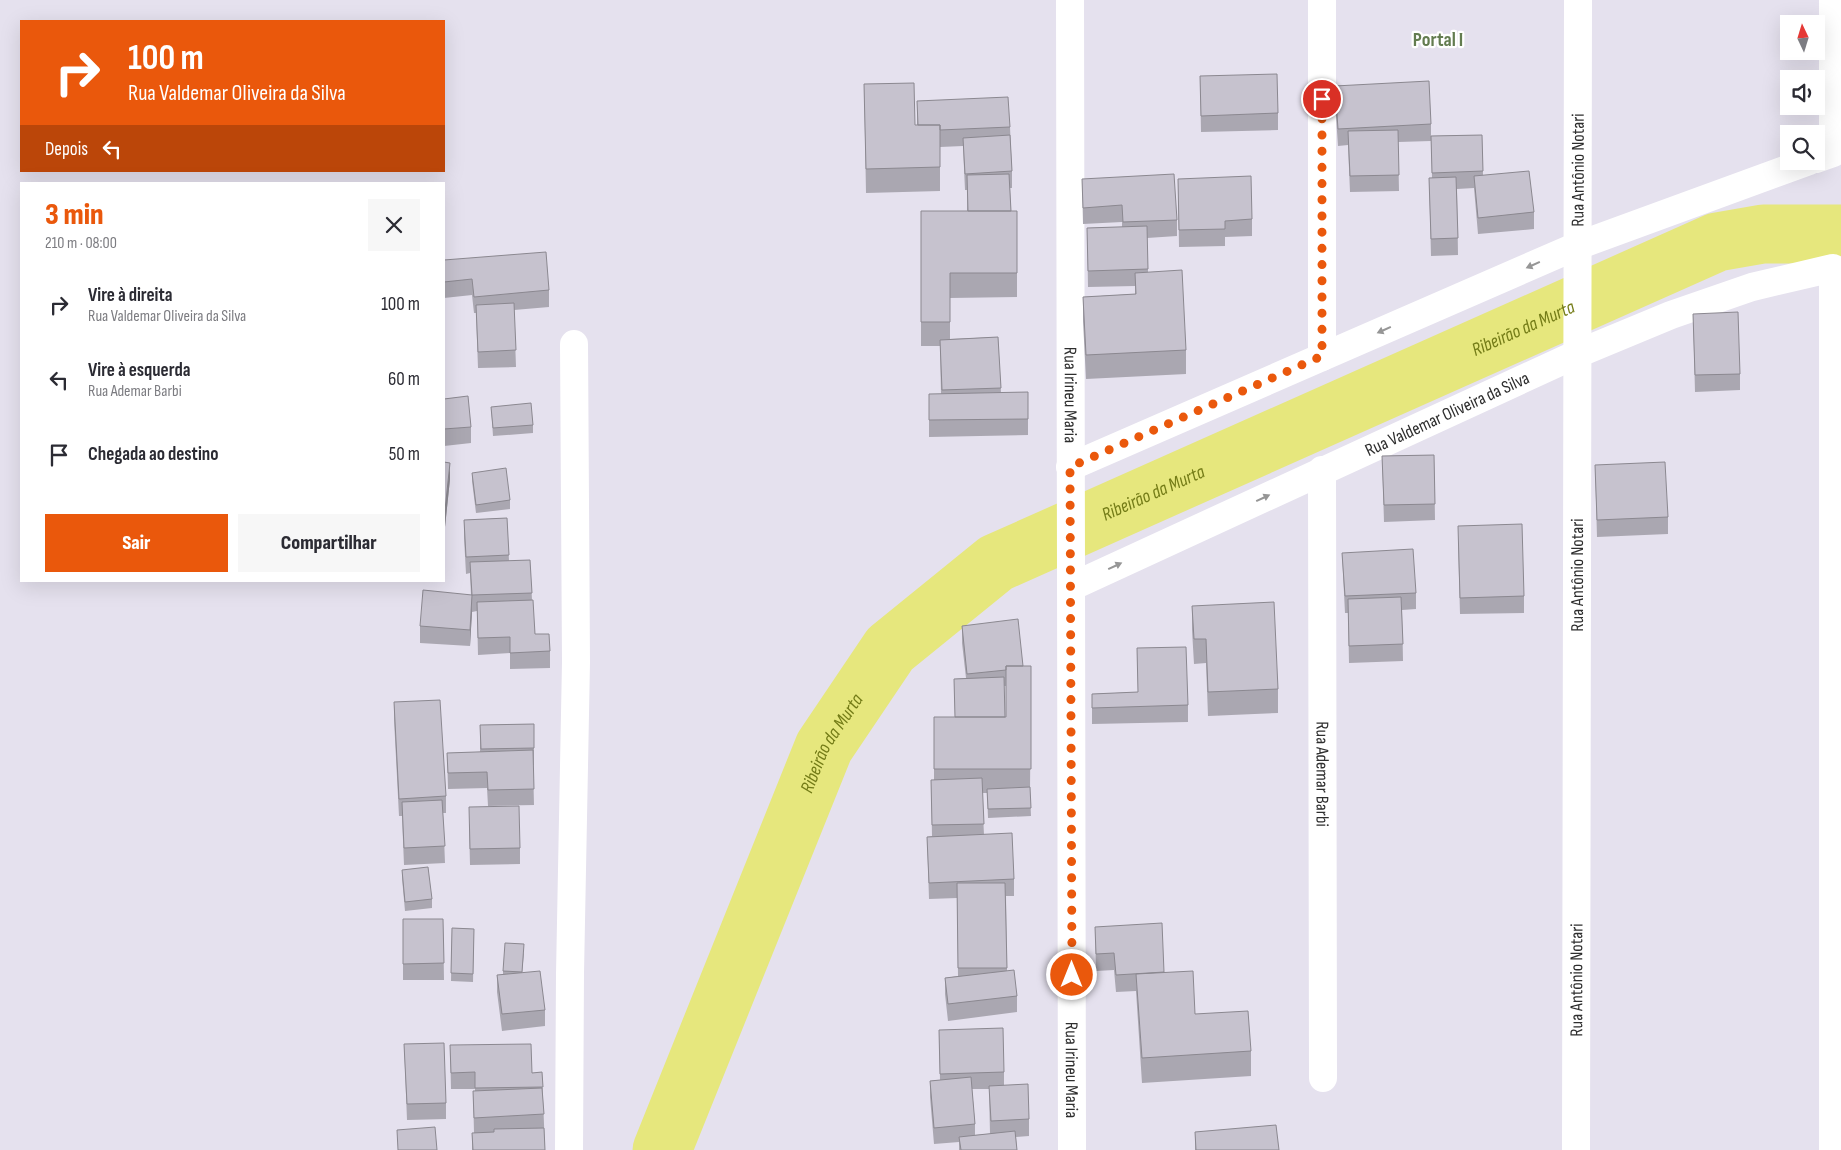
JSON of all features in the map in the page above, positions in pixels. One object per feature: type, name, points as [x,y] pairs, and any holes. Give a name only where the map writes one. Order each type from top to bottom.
[{"type":"street","name":"Rua Irineu Maria","points":[[1070,0],[1072,1150]]},
{"type":"street","points":[[1322,0],[1322,356]]},
{"type":"street","name":"Rua Antônio Notari","points":[[1576,1150],[1578,0]]},
{"type":"street","points":[[1822,125],[1833,0]]},
{"type":"street","points":[[1071,479],[1322,356],[1577,252],[1788,170]]},
{"type":"street","name":"Rua Valdemar Oliveira da Silva","points":[[1071,579],[1322,470],[1577,347],[1743,290],[1833,268],[1833,1150]]},
{"type":"street","points":[[569,1150],[570,974],[576,662],[574,344]]},
{"type":"street","name":"Rua Ademar Barbi","points":[[1322,470],[1323,1078]]},
{"type":"building","points":[[1277,74],[1278,113],[1201,116],[1200,76]]},
{"type":"building","points":[[1429,81],[1431,124],[1338,129],[1335,86]]},
{"type":"building","points":[[914,83],[915,125],[940,125],[940,167],[866,169],[864,84]]},
{"type":"building","points":[[1008,97],[1010,127],[940,130],[940,125],[918,125],[917,101]]},
{"type":"building","points":[[1398,130],[1399,175],[1350,176],[1348,131]]},
{"type":"building","points":[[1010,135],[1012,171],[965,174],[963,138]]},
{"type":"building","points":[[1482,135],[1483,171],[1432,173],[1431,136]]},
{"type":"building","points":[[1529,171],[1534,212],[1478,218],[1474,176]]},
{"type":"building","points":[[1009,174],[1011,211],[968,211],[967,175]]},
{"type":"building","points":[[1174,174],[1177,220],[1123,222],[1122,205],[1083,208],[1082,179]]},
{"type":"building","points":[[1251,176],[1252,219],[1225,221],[1225,229],[1179,230],[1178,179]]},
{"type":"building","points":[[1456,177],[1458,238],[1431,239],[1429,178]]},
{"type":"building","points":[[921,211],[1017,211],[1017,273],[950,273],[950,322],[921,322]]},
{"type":"building","points":[[1147,226],[1148,269],[1088,271],[1087,228]]},
{"type":"building","points":[[546,252],[549,290],[474,297],[472,279],[445,282],[445,260]]},
{"type":"building","points":[[1182,270],[1186,350],[1086,355],[1083,297],[1136,294],[1135,273]]},
{"type":"building","points":[[514,303],[516,350],[478,352],[476,305]]},
{"type":"building","points":[[1738,312],[1740,374],[1695,375],[1693,314]]},
{"type":"building","points":[[998,337],[1001,388],[942,390],[940,340]]},
{"type":"building","points":[[1028,392],[1028,419],[929,420],[929,394]]},
{"type":"building","points":[[468,396],[471,427],[445,429],[445,399]]},
{"type":"building","points":[[531,403],[533,425],[493,428],[491,407]]},
{"type":"building","points":[[1434,455],[1435,504],[1384,505],[1382,456]]},
{"type":"building","points":[[445,462],[450,463],[445,510]]},
{"type":"building","points":[[1665,462],[1668,517],[1597,520],[1595,465]]},
{"type":"building","points":[[506,468],[510,500],[476,505],[472,473]]},
{"type":"building","points":[[507,518],[509,555],[466,557],[464,520]]},
{"type":"building","points":[[1522,524],[1524,596],[1460,598],[1458,526]]},
{"type":"building","points":[[1413,549],[1416,593],[1345,596],[1342,553]]},
{"type":"building","points":[[530,560],[532,593],[472,595],[470,562]]},
{"type":"building","points":[[423,590],[472,595],[470,630],[420,626]]},
{"type":"building","points":[[1401,597],[1403,644],[1349,646],[1348,599]]},
{"type":"building","points":[[533,600],[535,634],[549,634],[550,651],[510,653],[510,637],[478,638],[477,602]]},
{"type":"building","points":[[1274,602],[1278,689],[1208,692],[1206,639],[1194,639],[1192,606]]},
{"type":"building","points":[[1018,619],[1023,666],[1006,666],[1006,670],[967,674],[962,626]]},
{"type":"building","points":[[1186,647],[1188,705],[1092,708],[1092,694],[1138,692],[1137,648]]},
{"type":"building","points":[[1006,666],[1031,666],[1031,769],[934,769],[934,717],[1006,717]]},
{"type":"building","points":[[1004,677],[1005,717],[955,717],[954,679]]},
{"type":"building","points":[[440,700],[446,796],[399,799],[394,702]]},
{"type":"building","points":[[534,724],[534,748],[481,749],[480,725]]},
{"type":"building","points":[[533,750],[534,789],[488,790],[487,772],[448,773],[447,753]]},
{"type":"building","points":[[982,778],[984,824],[932,825],[931,780]]},
{"type":"building","points":[[1030,787],[1031,808],[988,809],[987,789]]},
{"type":"building","points":[[442,800],[445,846],[404,848],[402,802]]},
{"type":"building","points":[[519,806],[520,848],[470,849],[469,807]]},
{"type":"building","points":[[1012,833],[1014,879],[929,883],[927,837]]},
{"type":"building","points":[[428,867],[432,899],[405,902],[402,870]]},
{"type":"building","points":[[957,883],[1005,883],[1007,968],[958,968]]},
{"type":"building","points":[[403,919],[443,919],[444,963],[403,964]]},
{"type":"building","points":[[1162,923],[1164,972],[1116,975],[1114,953],[1096,954],[1095,927]]},
{"type":"building","points":[[452,928],[474,929],[473,974],[451,973]]},
{"type":"building","points":[[505,943],[524,944],[522,972],[503,971]]},
{"type":"building","points":[[1014,970],[1017,996],[948,1004],[945,978]]},
{"type":"building","points":[[540,971],[545,1010],[502,1014],[497,975]]},
{"type":"building","points":[[1193,971],[1195,1014],[1248,1011],[1251,1051],[1142,1058],[1136,974]]},
{"type":"building","points":[[1003,1028],[1004,1072],[940,1074],[939,1030]]},
{"type":"building","points":[[444,1043],[446,1103],[407,1104],[404,1044]]},
{"type":"building","points":[[531,1044],[532,1073],[542,1072],[543,1087],[475,1088],[475,1072],[451,1073],[450,1045]]},
{"type":"building","points":[[971,1077],[975,1124],[934,1128],[930,1081]]},
{"type":"building","points":[[1028,1084],[1029,1119],[991,1121],[989,1086]]},
{"type":"building","points":[[542,1088],[544,1114],[474,1118],[473,1091]]},
{"type":"building","points":[[1276,1125],[1279,1150],[1196,1150],[1195,1132]]},
{"type":"building","points":[[435,1127],[437,1150],[398,1150],[397,1130]]},
{"type":"building","points":[[544,1128],[545,1150],[473,1150],[472,1133],[494,1132],[494,1129]]},
{"type":"building","points":[[1015,1131],[1017,1150],[961,1150],[959,1137]]},
{"type":"waterway","name":"Ribeirão da Murta","points":[[662,1150],[824,747],[890,649],[996,563],[1717,242],[1763,234],[1841,234]]},
{"type":"district","name":"Portal I","points":[[1438,40]]},
{"type":"route","points":[[1072,975],[1070,467],[1322,356],[1322,99]]}]
